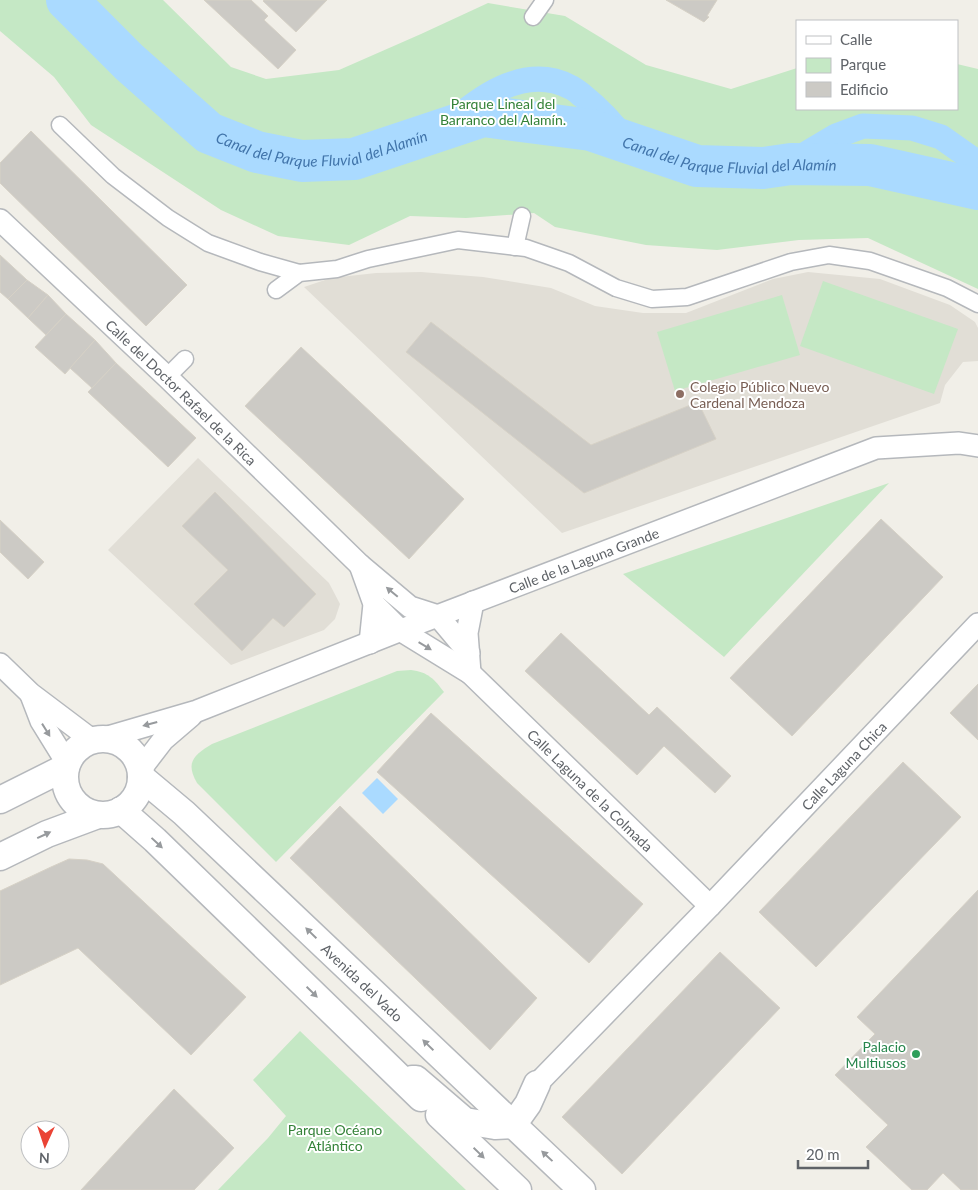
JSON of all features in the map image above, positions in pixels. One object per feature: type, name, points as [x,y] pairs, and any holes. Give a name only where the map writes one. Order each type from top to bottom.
[{"type":"street","points":[[533,17],[544,0]]},
{"type":"street","points":[[60,125],[113,176],[168,218],[208,243],[260,262],[299,273],[337,268],[368,259],[458,240],[526,248],[569,263],[616,288],[652,300],[687,297],[791,262],[829,255],[870,261],[947,288],[978,304]]},
{"type":"street","points":[[515,247],[522,216]]},
{"type":"street","name":"Calle del Doctor Rafael de la Rica","points":[[0,220],[167,376],[360,565],[407,621]]},
{"type":"street","points":[[276,290],[299,273]]},
{"type":"street","points":[[167,376],[185,359]]},
{"type":"street","name":"Calle de la Laguna Grande","points":[[96,739],[197,711],[370,642],[407,621],[438,616],[876,448],[959,443],[978,446]]},
{"type":"street","points":[[360,565],[374,604],[370,642]]},
{"type":"street","points":[[470,663],[467,633],[473,602]]},
{"type":"street","points":[[374,604],[407,621],[470,663]]},
{"type":"street","points":[[438,616],[470,663]]},
{"type":"street","name":"Calle Laguna Chica","points":[[537,1084],[710,906],[978,624]]},
{"type":"street","name":"Calle Laguna de la Colmada","points":[[470,663],[710,906]]},
{"type":"street","points":[[0,664],[31,694],[96,739]]},
{"type":"street","points":[[31,694],[40,721],[67,765]]},
{"type":"street","name":"Calle de la Laguna Grande","points":[[141,773],[163,740],[197,711]]},
{"type":"street","points":[[0,857],[46,834],[110,813],[129,805],[140,787],[141,773],[137,759],[122,744],[112,740],[96,739],[73,753],[67,765],[65,780],[68,792],[76,803],[86,811],[110,813],[155,840],[512,1185]]},
{"type":"street","points":[[0,800],[67,765]]},
{"type":"street","name":"Avenida del Vado","points":[[141,773],[503,1121],[582,1190]]},
{"type":"street","points":[[413,1091],[416,1079],[465,1121],[503,1121],[528,1104],[537,1084]]},
{"type":"street","points":[[503,1121],[499,1144],[512,1185]]},
{"type":"shaded area","name":"Colegio Público Nuevo Cardenal Mendoza","points":[[421,272],[483,277],[551,288],[595,306],[643,313],[686,313],[773,279],[808,272],[880,279],[950,305],[975,322],[978,328],[978,361],[963,362],[945,385],[940,403],[562,533],[304,287],[331,278],[376,273]]},
{"type":"shaded area","points":[[198,458],[329,583],[340,604],[335,619],[324,630],[231,665],[108,550]]},
{"type":"green space","name":"Parque Lineal del Barranco del Alamín.","points":[[0,0],[163,0],[231,67],[266,79],[339,70],[488,3],[565,16],[646,65],[731,89],[796,68],[796,110],[958,110],[958,64],[978,69],[978,289],[868,238],[799,240],[717,250],[646,245],[555,227],[534,213],[466,218],[410,216],[349,245],[278,236],[221,210],[91,125],[54,77],[0,31]]},
{"type":"green space","points":[[823,281],[958,329],[934,394],[800,346]]},
{"type":"green space","points":[[782,295],[800,355],[675,391],[657,332]]},
{"type":"green space","points":[[889,483],[724,657],[623,574]]},
{"type":"green space","points":[[411,670],[422,672],[430,677],[444,692],[276,862],[197,783],[193,776],[193,760],[200,752],[212,744],[397,671]]},
{"type":"green space","name":"Parque Océano Atlántico","points":[[300,1031],[466,1190],[218,1190],[268,1138],[286,1116],[253,1080]]},
{"type":"water","points":[[377,778],[398,799],[383,814],[362,793]]},
{"type":"building","points":[[204,0],[251,0],[268,16],[264,20],[296,50],[278,69]]},
{"type":"building","points":[[264,0],[327,0],[296,32]]},
{"type":"building","points":[[666,0],[717,0],[707,16],[709,17],[704,22]]},
{"type":"building","points":[[31,131],[187,285],[146,326],[0,183],[0,163]]},
{"type":"building","points":[[0,255],[27,280],[8,299],[0,292]]},
{"type":"building","points":[[27,280],[48,295],[28,318],[8,299]]},
{"type":"building","points":[[48,295],[66,314],[46,335],[28,318]]},
{"type":"building","points":[[66,314],[95,340],[65,374],[35,347]]},
{"type":"building","name":"Colegio Público Nuevo Cardenal Mendoza","points":[[431,322],[591,445],[698,402],[716,439],[584,493],[406,352]]},
{"type":"building","points":[[95,340],[116,363],[92,388],[70,368]]},
{"type":"building","points":[[301,347],[464,499],[409,559],[245,406]]},
{"type":"building","points":[[116,363],[196,438],[168,467],[88,392]]},
{"type":"building","points":[[215,492],[316,594],[284,627],[273,618],[242,651],[194,604],[228,570],[182,526]]},
{"type":"building","points":[[881,519],[943,577],[792,736],[730,678]]},
{"type":"building","points":[[0,520],[44,562],[28,579],[0,552]]},
{"type":"building","points":[[561,633],[649,715],[657,707],[731,776],[715,793],[664,746],[637,775],[525,671]]},
{"type":"building","points":[[978,684],[978,740],[950,713]]},
{"type":"building","points":[[431,713],[643,904],[589,963],[377,772]]},
{"type":"building","points":[[903,762],[961,817],[816,967],[759,912]]},
{"type":"building","points":[[340,806],[537,998],[490,1050],[290,858]]},
{"type":"building","points":[[69,859],[87,860],[103,864],[246,997],[191,1055],[78,948],[0,985],[0,891]]},
{"type":"building","name":"Palacio Multiusos","points":[[978,890],[978,1190],[961,1190],[943,1173],[927,1190],[912,1190],[866,1147],[888,1125],[835,1075],[875,1034],[857,1017]]},
{"type":"building","points":[[720,952],[780,1008],[622,1174],[562,1117]]},
{"type":"building","points":[[174,1089],[234,1148],[194,1190],[81,1190]]},
{"type":"waterway","name":"Canal del Parque Fluvial del Alamín","points":[[67,0],[129,62],[209,133],[257,152],[302,161],[354,159],[483,116],[591,130],[697,166],[763,168],[791,164],[870,165],[978,189]]},
{"type":"waterway","points":[[444,129],[486,96],[519,82],[536,79],[553,81],[575,90],[602,113],[628,143]]},
{"type":"waterway","points":[[791,164],[836,136],[863,126],[912,128],[941,137],[978,163]]},
{"type":"place","name":"Colegio Público Nuevo Cardenal Mendoza","points":[[680,394]]},
{"type":"place","name":"Palacio Multiusos","points":[[916,1054]]}]
